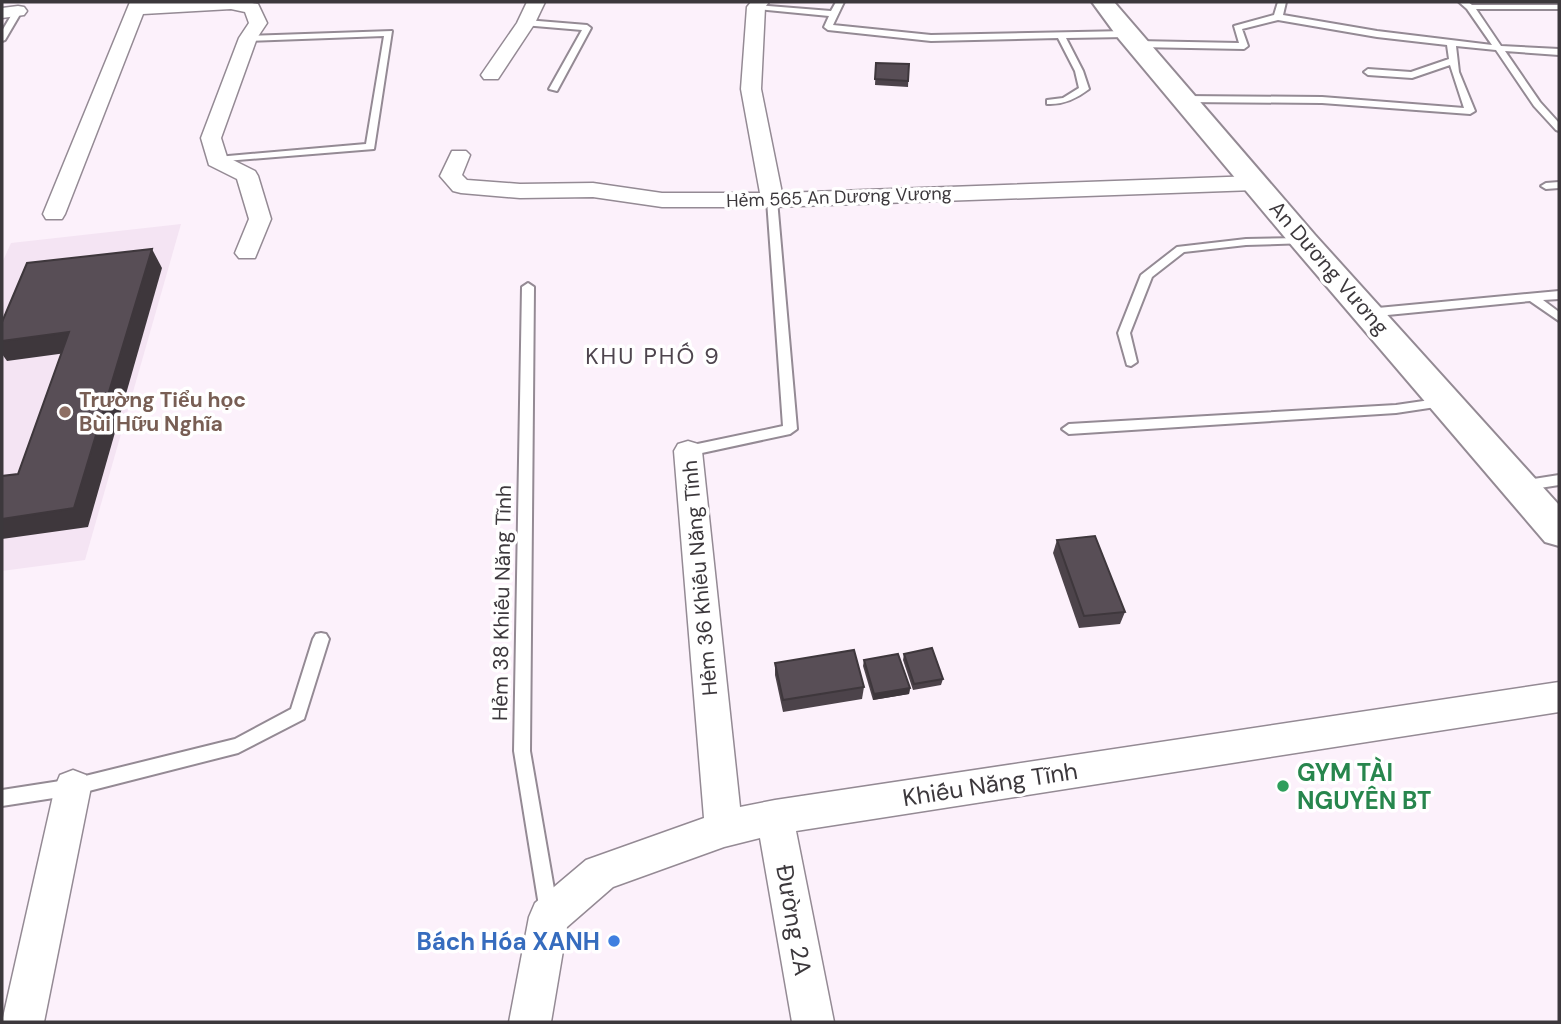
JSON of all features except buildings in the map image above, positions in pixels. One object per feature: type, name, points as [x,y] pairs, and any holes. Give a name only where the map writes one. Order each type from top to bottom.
[{"type":"main road","name":"An Dương Vương","points":[[1103,2],[1304,241],[1559,531]]},
{"type":"street","points":[[491,75],[526,23],[536,2]]},
{"type":"street","points":[[54,215],[137,5],[231,4],[252,8],[258,23],[248,38],[211,138],[217,160],[247,176],[260,219],[247,253]]},
{"type":"street","points":[[758,4],[751,89],[772,200]]},
{"type":"street","name":"Hẻm 565 An Dương Vương","points":[[459,155],[451,176],[461,186],[520,191],[593,190],[662,201],[772,200],[1255,183]]},
{"type":"street","name":"Hẻm 36 Khiếu Năng Tĩnh","points":[[688,451],[724,829]]},
{"type":"street","name":"Khiếu Năng Tĩnh","points":[[549,917],[600,873],[724,829],[775,817],[1559,697]]},
{"type":"street","points":[[23,1022],[73,788]]},
{"type":"street","name":"Đường 2A","points":[[775,817],[813,1022]]},
{"type":"street","points":[[530,1022],[549,917]]},
{"type":"lane","points":[[840,2],[828,27],[931,38],[1061,36],[1244,46],[1237,28],[1278,18],[1377,34],[1497,48],[1559,52]]},
{"type":"lane","points":[[1278,18],[1282,2]]},
{"type":"lane","points":[[758,4],[835,14]]},
{"type":"lane","points":[[1467,5],[1559,7]]},
{"type":"lane","points":[[1467,5],[1537,104],[1559,128]]},
{"type":"lane","points":[[2,38],[10,12]]},
{"type":"lane","points":[[526,23],[587,28],[554,89]]},
{"type":"lane","points":[[217,160],[371,147],[389,33],[248,38]]},
{"type":"lane","points":[[1050,102],[1065,100],[1084,89],[1079,71],[1061,36]]},
{"type":"lane","points":[[1184,99],[1322,100],[1470,111],[1455,72],[1451,42]]},
{"type":"lane","points":[[1368,72],[1412,75],[1453,61]]},
{"type":"lane","points":[[1546,186],[1559,185]]},
{"type":"lane","name":"Hẻm 36 Khiếu Năng Tĩnh","points":[[688,451],[790,429],[772,200]]},
{"type":"lane","points":[[1131,362],[1124,333],[1147,275],[1181,248],[1246,242],[1304,241]]},
{"type":"lane","name":"Hẻm 38 Khiếu Năng Tĩnh","points":[[528,287],[522,751],[549,917]]},
{"type":"lane","points":[[1367,313],[1559,295]]},
{"type":"lane","points":[[1534,299],[1559,317]]},
{"type":"lane","points":[[1069,429],[1396,409],[1445,402]]},
{"type":"lane","points":[[1519,486],[1559,480]]},
{"type":"lane","points":[[2,798],[73,788],[238,746],[298,714],[321,639]]},
{"type":"shaded area","name":"Trường Tiểu học Bùi Hữu Nghĩa","points":[[181,224],[85,560],[2,571],[2,263],[11,243]]},
{"type":"place","name":"Trường Tiểu học Bùi Hữu Nghĩa","points":[[65,412]]},
{"type":"place","name":"GYM TÀI NGUYÊN BT","points":[[1283,786]]},
{"type":"place","name":"Bách Hóa XANH","points":[[614,941]]},
{"type":"district","name":"KHU PHỐ 9","points":[[653,356]]}]
